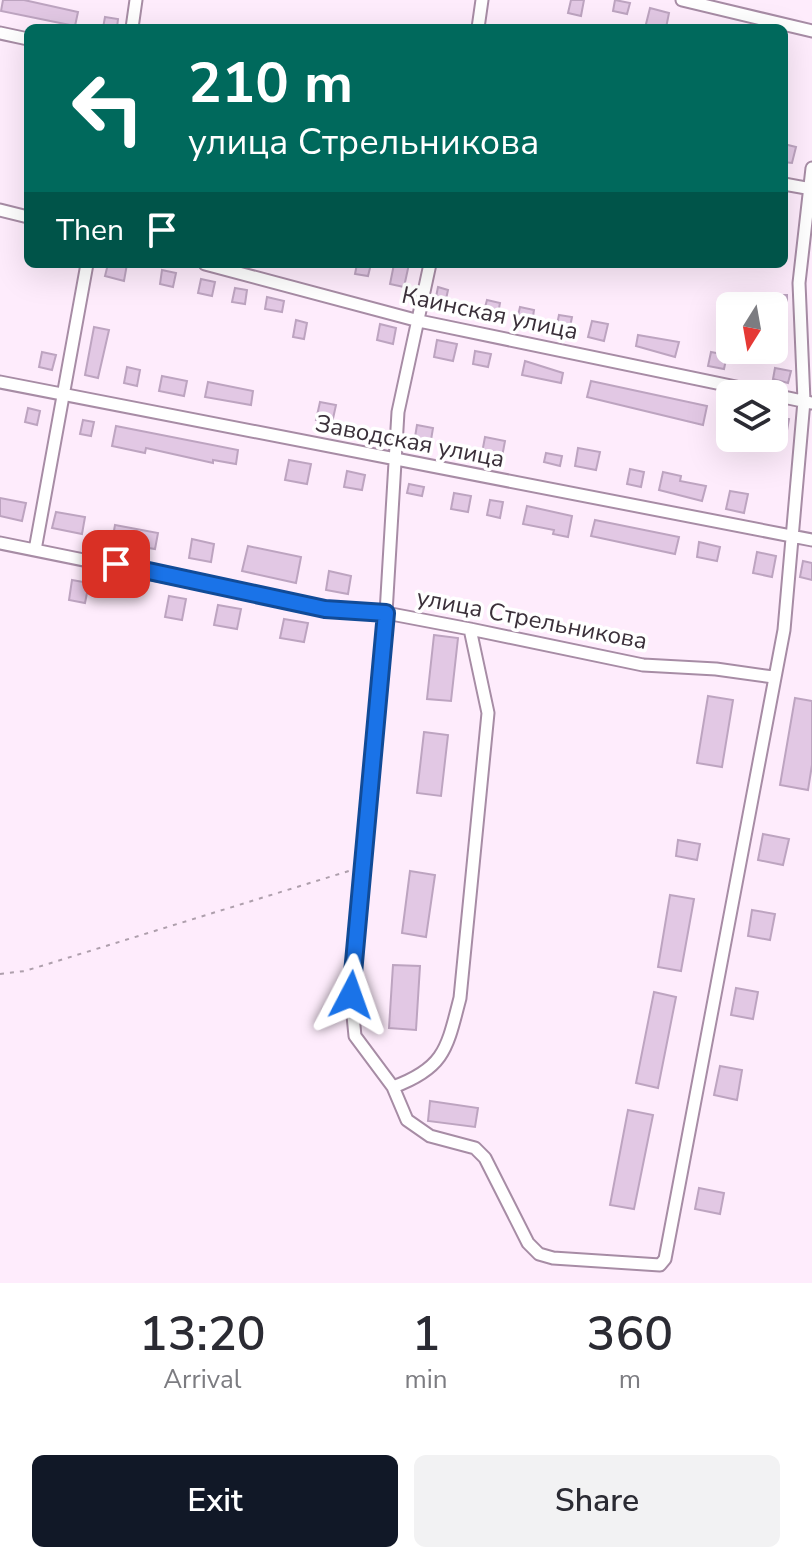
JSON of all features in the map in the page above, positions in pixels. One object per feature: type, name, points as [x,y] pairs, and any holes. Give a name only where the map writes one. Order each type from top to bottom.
[{"type":"street","points":[[133,24],[136,0]]},
{"type":"street","points":[[479,24],[482,0]]},
{"type":"street","points":[[682,0],[783,24]]},
{"type":"street","points":[[788,25],[812,31]]},
{"type":"street","points":[[0,33],[24,38]]},
{"type":"street","points":[[429,268],[398,412],[386,613],[351,995],[355,1036],[393,1087],[407,1120],[417,1130],[475,1148],[485,1158],[528,1243],[539,1254],[660,1265],[668,1243],[784,630],[808,402],[799,283],[812,168]]},
{"type":"street","points":[[788,185],[810,189]]},
{"type":"street","points":[[0,210],[24,216]]},
{"type":"street","points":[[35,550],[86,268]]},
{"type":"street","name":"Каинская улица","points":[[220,268],[419,321],[716,383]]},
{"type":"street","name":"Заводская улица","points":[[0,382],[812,540]]},
{"type":"street","name":"Каинская улица","points":[[788,398],[808,402]]},
{"type":"street","name":"улица Стрельникова","points":[[0,543],[325,609],[386,613],[643,665],[716,669],[773,677]]},
{"type":"street","points":[[393,1087],[421,1077],[440,1061],[449,1043],[460,998],[488,713],[470,629]]},
{"type":"path","points":[[0,974],[25,971],[361,868]]},
{"type":"building","points":[[3,0],[24,0],[78,12],[75,24],[65,24],[1,11]]},
{"type":"building","points":[[571,0],[584,0],[581,16],[568,13]]},
{"type":"building","points":[[615,0],[630,3],[627,14],[613,11]]},
{"type":"building","points":[[650,8],[669,13],[667,24],[646,24]]},
{"type":"building","points":[[105,17],[118,19],[117,24],[104,24]]},
{"type":"building","points":[[788,145],[796,147],[792,163],[788,162]]},
{"type":"building","points":[[107,268],[126,268],[124,281],[105,276]]},
{"type":"building","points":[[356,268],[370,268],[368,276],[355,274]]},
{"type":"building","points":[[393,268],[408,268],[404,287],[390,284]]},
{"type":"building","points":[[162,270],[176,273],[173,287],[160,284]]},
{"type":"building","points":[[201,279],[215,282],[212,296],[198,293]]},
{"type":"building","points":[[438,287],[448,290],[445,304],[435,302]]},
{"type":"building","points":[[235,288],[247,290],[245,304],[232,302]]},
{"type":"building","points":[[267,297],[284,301],[282,312],[265,309]]},
{"type":"building","points":[[487,300],[500,303],[498,314],[484,311]]},
{"type":"building","points":[[520,307],[534,310],[532,323],[517,320]]},
{"type":"building","points":[[559,315],[572,317],[569,332],[556,329]]},
{"type":"building","points":[[296,320],[307,323],[304,339],[293,337]]},
{"type":"building","points":[[592,321],[608,324],[604,341],[588,337]]},
{"type":"building","points":[[380,324],[396,328],[393,344],[377,340]]},
{"type":"building","points":[[94,327],[109,330],[98,378],[85,375]]},
{"type":"building","points":[[638,335],[679,342],[675,357],[636,346]]},
{"type":"building","points":[[437,340],[457,344],[453,361],[434,357]]},
{"type":"building","points":[[475,351],[491,354],[488,367],[473,364]]},
{"type":"building","points":[[42,352],[56,355],[52,370],[39,367]]},
{"type":"building","points":[[711,352],[716,353],[716,364],[725,364],[724,369],[708,366]]},
{"type":"building","points":[[525,361],[563,373],[561,383],[522,375]]},
{"type":"building","points":[[127,367],[140,370],[137,386],[124,383]]},
{"type":"building","points":[[775,368],[791,371],[788,383],[788,380],[773,379]]},
{"type":"building","points":[[162,376],[187,381],[184,396],[159,391]]},
{"type":"building","points":[[591,381],[707,406],[703,425],[587,397]]},
{"type":"building","points":[[208,382],[253,391],[251,405],[205,397]]},
{"type":"building","points":[[320,402],[336,405],[332,423],[316,420]]},
{"type":"building","points":[[28,408],[40,411],[37,425],[25,422]]},
{"type":"building","points":[[83,420],[94,422],[91,436],[80,434]]},
{"type":"building","points":[[417,425],[433,428],[430,446],[414,443]]},
{"type":"building","points":[[116,426],[238,450],[236,464],[213,460],[213,463],[146,448],[145,453],[112,446]]},
{"type":"building","points":[[485,437],[505,441],[502,457],[482,453]]},
{"type":"building","points":[[578,448],[600,452],[596,470],[575,466]]},
{"type":"building","points":[[546,453],[562,456],[560,466],[544,462]]},
{"type":"building","points":[[289,460],[311,464],[307,484],[285,480]]},
{"type":"building","points":[[630,469],[644,472],[641,487],[627,484]]},
{"type":"building","points":[[347,471],[365,475],[362,490],[344,487]]},
{"type":"building","points":[[663,472],[681,476],[680,481],[706,486],[702,501],[659,490]]},
{"type":"building","points":[[409,484],[424,487],[422,496],[407,493]]},
{"type":"building","points":[[730,491],[748,494],[744,513],[726,509]]},
{"type":"building","points":[[454,493],[471,496],[468,512],[451,509]]},
{"type":"building","points":[[0,498],[26,503],[22,521],[0,516]]},
{"type":"building","points":[[490,500],[503,502],[500,518],[487,515]]},
{"type":"building","points":[[527,506],[572,516],[568,537],[553,534],[554,530],[523,524]]},
{"type":"building","points":[[56,512],[85,517],[82,534],[52,528]]},
{"type":"building","points":[[595,520],[679,537],[675,554],[591,536]]},
{"type":"building","points":[[115,525],[158,533],[155,549],[112,542]]},
{"type":"building","points":[[192,539],[214,544],[211,562],[189,558]]},
{"type":"building","points":[[699,542],[720,547],[717,561],[697,557]]},
{"type":"building","points":[[248,546],[301,557],[296,583],[242,571]]},
{"type":"building","points":[[757,552],[776,556],[772,577],[753,573]]},
{"type":"building","points":[[803,561],[812,563],[812,580],[800,577]]},
{"type":"building","points":[[329,571],[351,576],[348,594],[326,590]]},
{"type":"building","points":[[72,580],[89,583],[85,603],[69,600]]},
{"type":"building","points":[[169,596],[186,599],[182,620],[165,617]]},
{"type":"building","points":[[218,605],[241,609],[237,629],[214,625]]},
{"type":"building","points":[[284,619],[308,623],[304,642],[280,638]]},
{"type":"building","points":[[434,635],[458,638],[451,701],[427,699]]},
{"type":"building","points":[[708,696],[733,700],[722,767],[697,763]]},
{"type":"building","points":[[795,698],[812,701],[812,765],[808,790],[780,785]]},
{"type":"building","points":[[424,732],[448,735],[441,796],[417,793]]},
{"type":"building","points":[[763,834],[789,839],[783,865],[758,860]]},
{"type":"building","points":[[678,840],[700,844],[697,860],[676,856]]},
{"type":"building","points":[[410,871],[435,875],[426,937],[402,933]]},
{"type":"building","points":[[670,895],[694,899],[681,971],[658,967]]},
{"type":"building","points":[[752,910],[775,914],[770,940],[748,936]]},
{"type":"building","points":[[393,965],[420,966],[416,1030],[389,1028]]},
{"type":"building","points":[[736,988],[758,992],[753,1019],[731,1015]]},
{"type":"building","points":[[654,992],[676,997],[658,1088],[636,1083]]},
{"type":"building","points":[[720,1066],[742,1070],[737,1100],[714,1095]]},
{"type":"building","points":[[430,1101],[478,1108],[475,1127],[428,1121]]},
{"type":"building","points":[[628,1110],[653,1115],[634,1209],[610,1205]]},
{"type":"building","points":[[699,1188],[724,1193],[720,1214],[695,1209]]},
{"type":"route","points":[[116,564],[325,609],[386,613],[351,995]]}]
